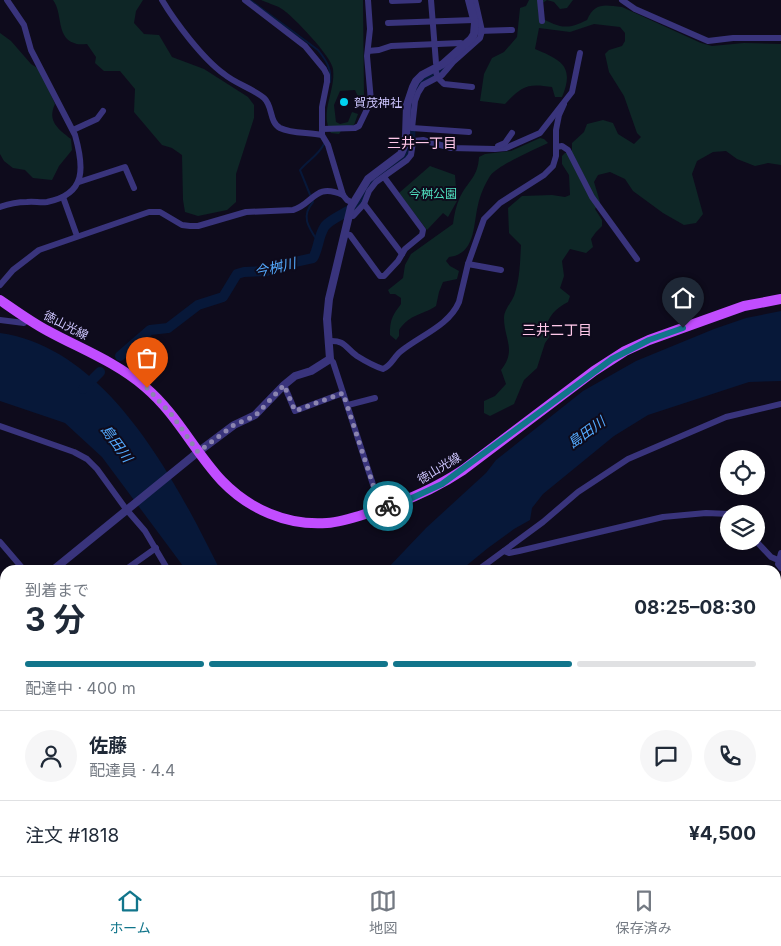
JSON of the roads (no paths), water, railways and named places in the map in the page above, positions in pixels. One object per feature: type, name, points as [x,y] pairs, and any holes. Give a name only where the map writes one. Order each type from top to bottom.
[{"type":"main road","name":"徳山光線","points":[[0,300],[47,330],[90,351],[129,374],[147,388],[172,415],[196,454],[235,494],[251,505],[270,514],[290,520],[327,523],[345,520],[381,509],[412,498],[442,484],[594,370],[625,351],[649,340],[744,306],[781,299]]},
{"type":"street","points":[[7,0],[24,25],[31,50],[72,130],[80,161],[81,174],[79,182]]},
{"type":"street","points":[[162,0],[179,26],[214,66],[228,77],[265,99],[270,107],[275,123],[279,127],[285,130],[322,132],[359,126],[371,101],[368,69],[370,29],[368,0]]},
{"type":"street","points":[[245,0],[305,46],[324,69],[327,75],[327,82],[322,107],[322,132],[328,145],[343,194],[347,200],[353,203]]},
{"type":"street","points":[[392,1],[419,0]]},
{"type":"street","points":[[431,0],[438,78],[444,84],[472,87]]},
{"type":"street","points":[[468,0],[480,38],[442,75],[423,85],[415,101],[412,128],[469,132]]},
{"type":"street","points":[[475,0],[478,31]]},
{"type":"street","points":[[540,0],[542,21]]},
{"type":"street","points":[[622,0],[634,9],[708,41],[733,38],[781,38]]},
{"type":"street","points":[[388,24],[474,20]]},
{"type":"street","points":[[350,216],[364,204],[369,191],[376,182],[407,160],[411,155],[407,105],[412,87],[422,75],[437,68],[478,31],[512,30]]},
{"type":"street","points":[[368,51],[392,46],[461,43],[464,45]]},
{"type":"street","points":[[381,509],[348,405],[333,362],[330,359],[327,319],[329,299],[353,203],[368,179],[401,154],[409,142],[423,140],[451,148],[506,148],[540,133],[572,92],[580,54]]},
{"type":"street","points":[[329,341],[344,344],[358,357],[384,368],[416,339],[445,321],[459,302],[468,264],[484,219],[500,203],[544,175],[553,166],[556,156],[555,143],[559,115],[564,104]]},
{"type":"street","points":[[72,130],[97,119],[103,111]]},
{"type":"street","points":[[423,129],[423,140]]},
{"type":"street","points":[[495,148],[504,143],[512,133]]},
{"type":"street","points":[[540,133],[552,135],[555,143],[568,150],[592,197],[637,259]]},
{"type":"street","points":[[0,208],[24,202],[47,202],[64,197],[79,182],[125,167],[134,188]]},
{"type":"street","points":[[345,234],[350,235],[380,276],[384,276],[402,254],[422,235],[423,230],[384,177]]},
{"type":"street","points":[[0,285],[13,270],[39,250],[155,211],[182,225],[198,226],[246,212],[293,210],[300,208],[315,194],[323,191],[343,194]]},
{"type":"street","points":[[64,197],[77,236]]},
{"type":"street","points":[[364,204],[402,254]]},
{"type":"street","points":[[468,264],[501,270]]},
{"type":"street","points":[[0,320],[24,323],[28,319]]},
{"type":"street","points":[[59,565],[128,507],[234,425],[255,416],[295,376],[311,371],[330,359]]},
{"type":"street","points":[[284,385],[295,411],[343,393]]},
{"type":"street","points":[[348,405],[376,398]]},
{"type":"street","points":[[485,565],[543,522],[578,492],[628,458],[726,417],[781,404]]},
{"type":"street","points":[[0,426],[74,452],[87,459],[128,507],[165,565]]},
{"type":"street","points":[[504,551],[520,551],[663,517],[720,514]]},
{"type":"street","points":[[0,542],[20,565]]},
{"type":"street","points":[[132,565],[156,548]]},
{"type":"street","points":[[765,550],[771,557],[780,556]]},
{"type":"water","name":"島田川","points":[[781,311],[781,381],[749,382],[648,415],[614,436],[543,494],[532,508],[530,520],[514,529],[467,565],[391,565],[426,528],[486,473],[496,460],[583,391],[636,361],[746,318]]},
{"type":"water","name":"島田川","points":[[0,333],[39,344],[74,364],[105,391],[134,423],[159,459],[181,496],[217,565],[182,565],[102,457],[65,423],[0,401]]},
{"type":"waterway","points":[[250,0],[318,50],[328,65],[330,82]]},
{"type":"waterway","name":"今桝川","points":[[120,356],[150,330],[168,328],[198,305],[223,297],[237,274],[267,271],[281,265],[313,258],[325,226],[354,207],[373,180],[399,162],[406,154],[410,137],[412,97],[417,87],[426,77],[445,69]]},
{"type":"waterway","points":[[319,243],[307,222],[307,213],[313,202],[300,170],[319,152],[324,144]]},
{"type":"waterway","name":"今桝川","points":[[83,389],[100,372]]},
{"type":"place","name":"賀茂神社","points":[[344,102]]},
{"type":"district","name":"三井一丁目","points":[[422,142]]},
{"type":"district","name":"三井二丁目","points":[[557,329]]},
{"type":"park label","name":"今桝公園","points":[[433,193]]}]
